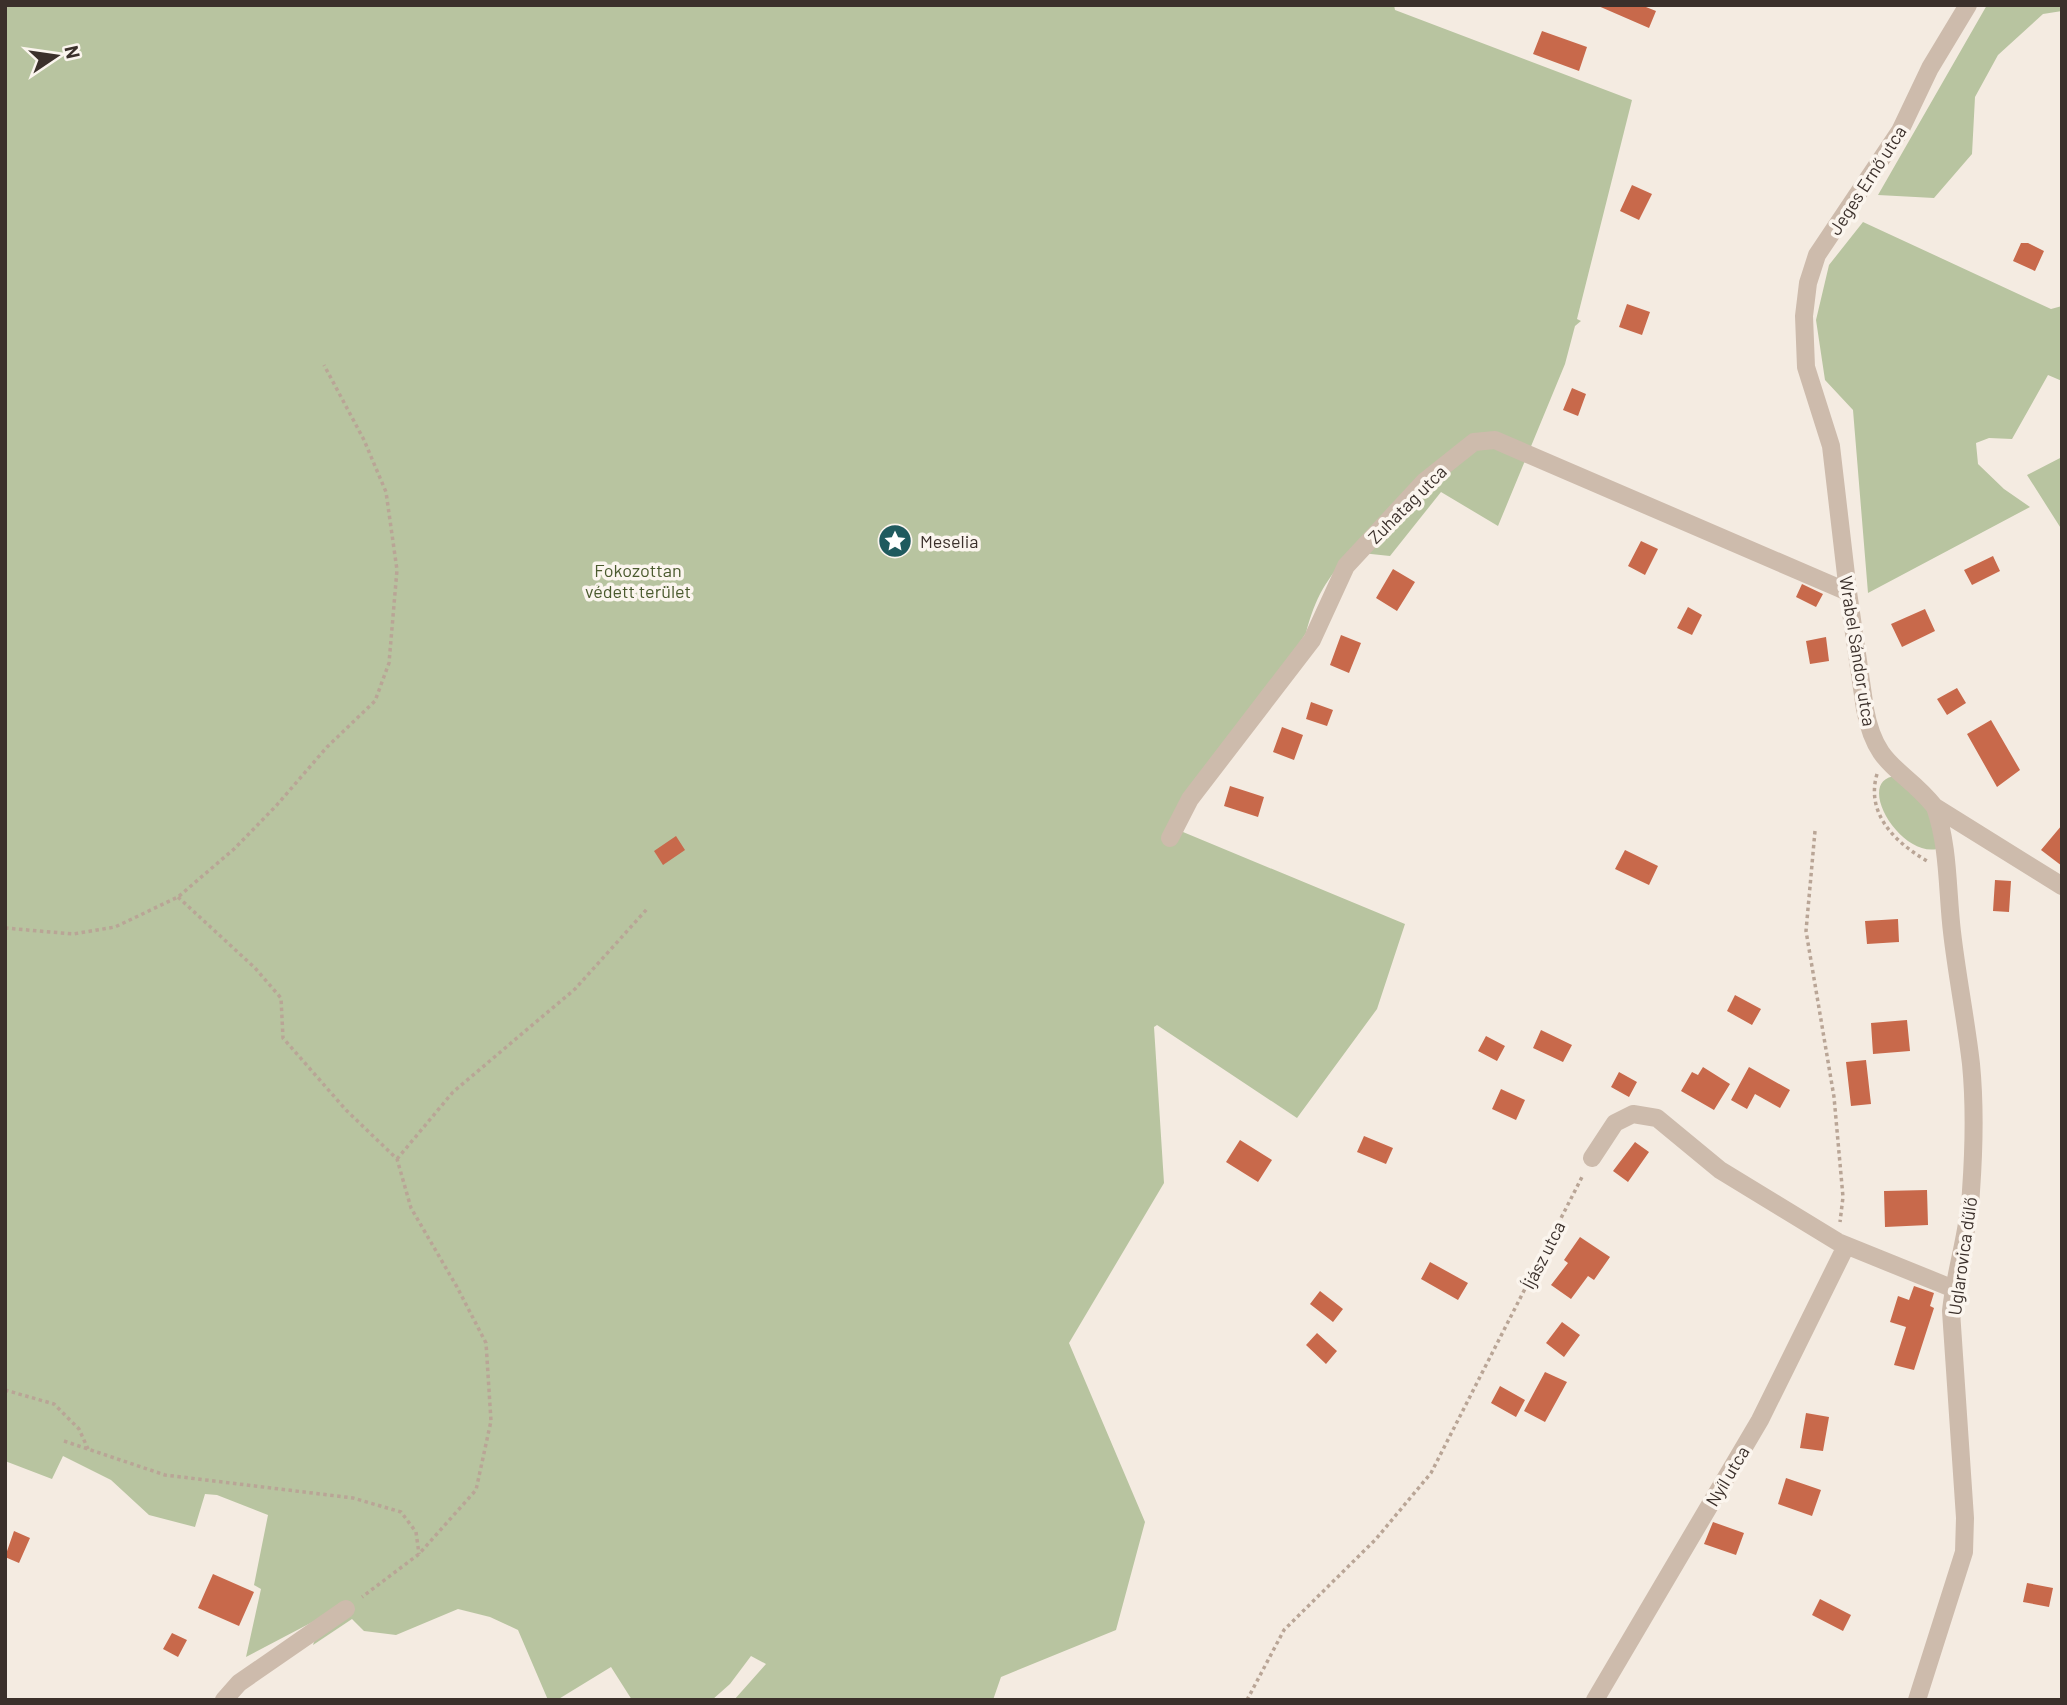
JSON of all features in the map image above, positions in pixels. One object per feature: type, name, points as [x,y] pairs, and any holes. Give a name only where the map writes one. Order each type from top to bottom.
[{"type":"street","name":"Jeges Ernő utca","points":[[1806,367],[1804,316],[1808,283],[1818,255],[1900,131],[1920,95],[1930,68],[1968,5]]},
{"type":"street","name":"Wrabel Sándor utca","points":[[1806,367],[1831,446],[1848,592],[1869,728],[1875,745],[1887,762],[1911,785],[1924,793],[1935,807],[2062,886]]},
{"type":"street","name":"Zuhatag utca","points":[[1170,838],[1190,799],[1312,640],[1346,566],[1425,481],[1474,442],[1495,440],[1848,592]]},
{"type":"street","name":"Uglarovica dűlő","points":[[1917,1700],[1964,1552],[1965,1518],[1951,1311],[1969,1215],[1973,1116],[1971,1067],[1955,956],[1942,828],[1935,807]]},
{"type":"street","points":[[1592,1158],[1615,1123],[1633,1114],[1657,1118],[1720,1170],[1842,1244],[1954,1289]]},
{"type":"street","name":"Nyíl utca","points":[[1595,1700],[1760,1420],[1842,1244]]},
{"type":"street","points":[[224,1700],[239,1683],[346,1609]]},
{"type":"path","points":[[5,928],[73,934],[115,927],[178,897],[234,849],[327,747],[375,701],[389,663],[397,570],[386,492],[364,440],[324,365]]},
{"type":"path","points":[[1887,762],[1877,774],[1874,785],[1881,820],[1903,846],[1929,862],[1947,869]]},
{"type":"path","points":[[1815,831],[1806,931],[1834,1097],[1843,1196],[1842,1244]]},
{"type":"path","points":[[178,897],[255,968],[281,998],[283,1038],[346,1110],[397,1159],[411,1208],[486,1343],[491,1421],[476,1490],[419,1554],[346,1609]]},
{"type":"path","points":[[397,1159],[453,1092],[575,989],[647,909]]},
{"type":"path","name":"Íjász utca","points":[[1247,1700],[1283,1630],[1376,1539],[1431,1473],[1592,1158]]},
{"type":"path","points":[[5,1391],[54,1404],[79,1429],[88,1449]]},
{"type":"path","points":[[64,1441],[165,1475],[353,1498],[401,1512],[416,1532],[419,1554]]},
{"type":"green space","name":"Fokozottan védett terület","points":[[5,5],[1394,5],[1395,10],[1632,100],[1577,319],[1581,321],[1575,326],[1565,364],[1498,526],[1441,492],[1390,556],[1352,552],[1329,579],[1313,609],[1306,633],[1185,815],[1183,832],[1405,924],[1377,1009],[1297,1118],[1157,1025],[1154,1027],[1164,1183],[1069,1343],[1145,1522],[1116,1630],[1001,1677],[993,1700],[734,1700],[766,1664],[751,1656],[730,1684],[712,1700],[632,1700],[611,1667],[557,1700],[548,1700],[518,1630],[490,1617],[458,1609],[396,1635],[364,1631],[352,1619],[313,1645],[322,1617],[246,1657],[261,1589],[254,1585],[268,1515],[217,1495],[205,1494],[195,1527],[149,1515],[111,1480],[63,1456],[52,1479],[5,1461]]},
{"type":"green space","points":[[1987,5],[2062,5],[2062,11],[2043,14],[1998,55],[1975,97],[1972,154],[1934,198],[1878,195]]},
{"type":"green space","points":[[1863,222],[2051,309],[2062,306],[2062,381],[2048,375],[2012,439],[1989,438],[1976,443],[1978,464],[2004,489],[2030,507],[1868,593],[1853,410],[1825,380],[1816,320],[1829,265]]},
{"type":"green space","points":[[2062,457],[2062,530],[2027,475]]},
{"type":"green space","points":[[1897,776],[1932,813],[1937,849],[1923,848],[1909,841],[1896,830],[1886,816],[1880,802],[1879,789],[1885,780]]},
{"type":"building","points":[[1596,5],[1641,5],[1656,11],[1649,28]]},
{"type":"building","points":[[1542,31],[1587,47],[1579,71],[1533,54]]},
{"type":"building","points":[[1632,185],[1652,194],[1639,220],[1620,211]]},
{"type":"building","points":[[2021,243],[2028,243],[2044,251],[2035,271],[2013,261]]},
{"type":"building","points":[[1627,304],[1650,312],[1642,335],[1619,327]]},
{"type":"building","points":[[1572,388],[1586,394],[1578,416],[1563,410]]},
{"type":"building","points":[[1641,541],[1658,549],[1645,575],[1628,566]]},
{"type":"building","points":[[1993,556],[2000,571],[1972,585],[1964,570]]},
{"type":"building","points":[[1393,569],[1415,582],[1397,611],[1376,598]]},
{"type":"building","points":[[1802,584],[1823,594],[1816,607],[1796,597]]},
{"type":"building","points":[[1688,607],[1702,615],[1692,635],[1677,628]]},
{"type":"building","points":[[1925,609],[1935,631],[1902,647],[1891,624]]},
{"type":"building","points":[[1341,635],[1361,643],[1349,673],[1330,665]]},
{"type":"building","points":[[1826,637],[1829,661],[1810,664],[1806,641]]},
{"type":"building","points":[[1957,688],[1966,703],[1947,715],[1937,699]]},
{"type":"building","points":[[1311,702],[1333,710],[1327,726],[1306,719]]},
{"type":"building","points":[[1991,720],[2020,770],[1997,787],[1967,734]]},
{"type":"building","points":[[1282,727],[1303,735],[1294,760],[1273,752]]},
{"type":"building","points":[[1230,786],[1264,797],[1258,817],[1224,806]]},
{"type":"building","points":[[2062,825],[2062,866],[2041,850]]},
{"type":"building","points":[[676,836],[685,850],[663,865],[654,851]]},
{"type":"building","points":[[1625,850],[1658,866],[1649,885],[1615,869]]},
{"type":"building","points":[[1995,880],[2011,881],[2009,912],[1993,911]]},
{"type":"building","points":[[1898,919],[1899,942],[1867,944],[1865,921]]},
{"type":"building","points":[[1735,995],[1761,1009],[1752,1025],[1727,1011]]},
{"type":"building","points":[[1907,1020],[1910,1051],[1873,1054],[1871,1023]]},
{"type":"building","points":[[1541,1030],[1572,1045],[1563,1062],[1533,1048]]},
{"type":"building","points":[[1486,1036],[1505,1046],[1497,1061],[1478,1051]]},
{"type":"building","points":[[1866,1060],[1871,1104],[1851,1106],[1846,1062]]},
{"type":"building","points":[[1703,1067],[1730,1084],[1714,1110],[1681,1091],[1692,1072],[1698,1075]]},
{"type":"building","points":[[1749,1067],[1790,1090],[1780,1108],[1755,1094],[1747,1109],[1731,1100]]},
{"type":"building","points":[[1619,1072],[1637,1082],[1629,1097],[1611,1087]]},
{"type":"building","points":[[1501,1089],[1525,1100],[1516,1120],[1492,1109]]},
{"type":"building","points":[[1364,1136],[1393,1148],[1386,1164],[1357,1152]]},
{"type":"building","points":[[1240,1140],[1272,1160],[1258,1182],[1226,1162]]},
{"type":"building","points":[[1635,1142],[1649,1152],[1628,1182],[1613,1171]]},
{"type":"building","points":[[1927,1190],[1928,1225],[1885,1227],[1884,1191]]},
{"type":"building","points":[[1580,1237],[1610,1257],[1594,1280],[1588,1276],[1571,1299],[1551,1285],[1568,1263],[1564,1260]]},
{"type":"building","points":[[1430,1262],[1468,1283],[1458,1300],[1421,1279]]},
{"type":"building","points":[[1914,1286],[1934,1293],[1930,1306],[1934,1308],[1914,1370],[1894,1365],[1906,1327],[1890,1322],[1898,1296],[1909,1300]]},
{"type":"building","points":[[1320,1291],[1343,1309],[1333,1322],[1310,1304]]},
{"type":"building","points":[[1562,1322],[1580,1335],[1564,1357],[1546,1343]]},
{"type":"building","points":[[1317,1333],[1337,1351],[1326,1364],[1306,1345]]},
{"type":"building","points":[[1545,1372],[1567,1382],[1545,1422],[1524,1411]]},
{"type":"building","points":[[1500,1386],[1525,1400],[1516,1417],[1491,1403]]},
{"type":"building","points":[[1806,1413],[1829,1417],[1823,1451],[1800,1448]]},
{"type":"building","points":[[1786,1478],[1821,1490],[1812,1516],[1778,1504]]},
{"type":"building","points":[[1713,1522],[1744,1533],[1736,1555],[1704,1544]]},
{"type":"building","points":[[14,1531],[30,1538],[19,1563],[5,1557]]},
{"type":"building","points":[[213,1574],[254,1592],[239,1626],[198,1608]]},
{"type":"building","points":[[2027,1583],[2053,1588],[2049,1607],[2023,1602]]},
{"type":"building","points":[[1820,1599],[1851,1615],[1843,1631],[1812,1615]]},
{"type":"building","points":[[172,1633],[187,1640],[178,1657],[163,1649]]},
{"type":"place","name":"Meselia","points":[[895,541]]}]
